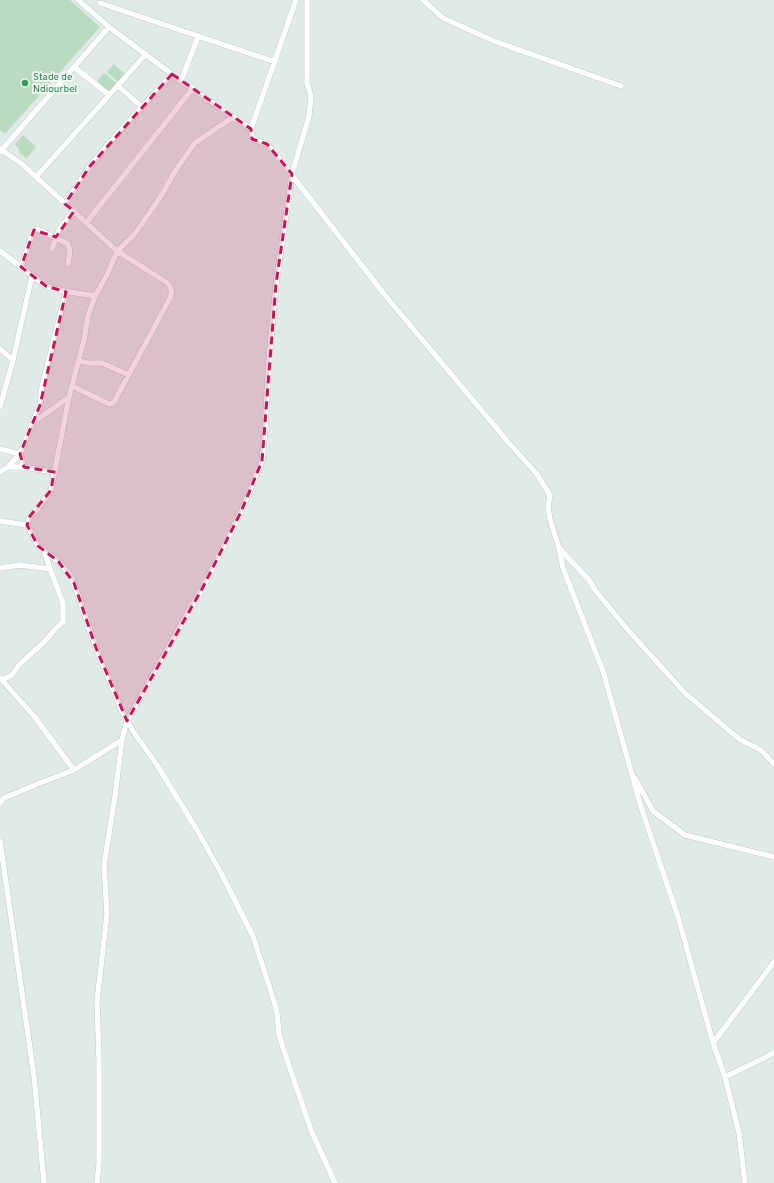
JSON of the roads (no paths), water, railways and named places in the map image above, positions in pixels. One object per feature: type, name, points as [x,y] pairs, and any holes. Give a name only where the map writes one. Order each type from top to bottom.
[{"type":"street","points":[[78,0],[109,27],[181,81],[250,129]]},
{"type":"street","points":[[296,0],[250,129],[252,139],[267,144],[292,174],[384,294],[508,442],[536,473],[550,495],[548,507],[549,513],[563,568],[603,670],[641,807],[679,920],[712,1043],[724,1077],[739,1133],[744,1183]]},
{"type":"street","points":[[97,1183],[99,1164],[99,1059],[96,1001],[107,914],[104,865],[122,740],[127,721],[202,589],[241,512],[262,461],[275,292],[292,174],[309,116],[311,96],[307,83],[307,0]]},
{"type":"street","points":[[423,0],[443,18],[494,41],[621,86]]},
{"type":"street","points":[[96,16],[101,2],[198,37],[274,62]]},
{"type":"street","points":[[72,386],[107,403],[110,404],[114,402],[172,292],[166,282],[117,251],[18,160],[1,151],[109,27]]},
{"type":"street","points":[[181,81],[198,37]]},
{"type":"street","points":[[36,177],[146,54]]},
{"type":"street","points":[[74,67],[109,95]]},
{"type":"street","points":[[65,204],[95,160],[172,74]]},
{"type":"street","points":[[118,86],[142,107]]},
{"type":"street","points":[[86,223],[193,88]]},
{"type":"street","points":[[233,117],[195,143],[134,235],[117,251],[94,296],[69,397],[51,490],[39,507],[30,516],[27,525],[38,546],[64,568],[74,583],[96,648],[127,721],[197,830],[247,924],[274,998],[279,1034],[304,1109],[335,1183]]},
{"type":"street","points":[[52,249],[59,230],[74,211]]},
{"type":"street","points":[[21,267],[35,229],[40,229],[69,245],[70,250],[68,264]]},
{"type":"street","points":[[0,252],[46,286],[66,292],[94,296]]},
{"type":"street","points":[[0,407],[13,360],[32,276]]},
{"type":"street","points":[[0,472],[8,467],[20,454],[34,422],[40,405],[42,387],[66,292]]},
{"type":"street","points":[[0,349],[13,360]]},
{"type":"street","points":[[79,360],[86,363],[102,363],[129,375]]},
{"type":"street","points":[[34,422],[69,397]]},
{"type":"street","points":[[0,449],[20,454]]},
{"type":"street","points":[[20,454],[24,467]]},
{"type":"street","points":[[8,467],[24,467],[54,472]]},
{"type":"street","points":[[0,521],[27,525]]},
{"type":"street","points":[[559,548],[685,693],[739,739],[760,750],[774,764]]},
{"type":"street","points":[[44,550],[63,602],[64,622],[19,665],[12,675],[1,679],[34,716],[74,770]]},
{"type":"street","points":[[0,568],[20,565],[50,569]]},
{"type":"street","points":[[0,803],[4,798],[40,782],[74,770],[122,740]]},
{"type":"street","points":[[630,769],[653,811],[685,835],[774,857]]},
{"type":"street","points":[[0,841],[34,1076],[44,1183]]},
{"type":"street","points":[[712,1043],[774,962]]},
{"type":"street","points":[[724,1077],[774,1052]]},
{"type":"place","name":"Stade de Ndiourbel","points":[[25,83]]}]
